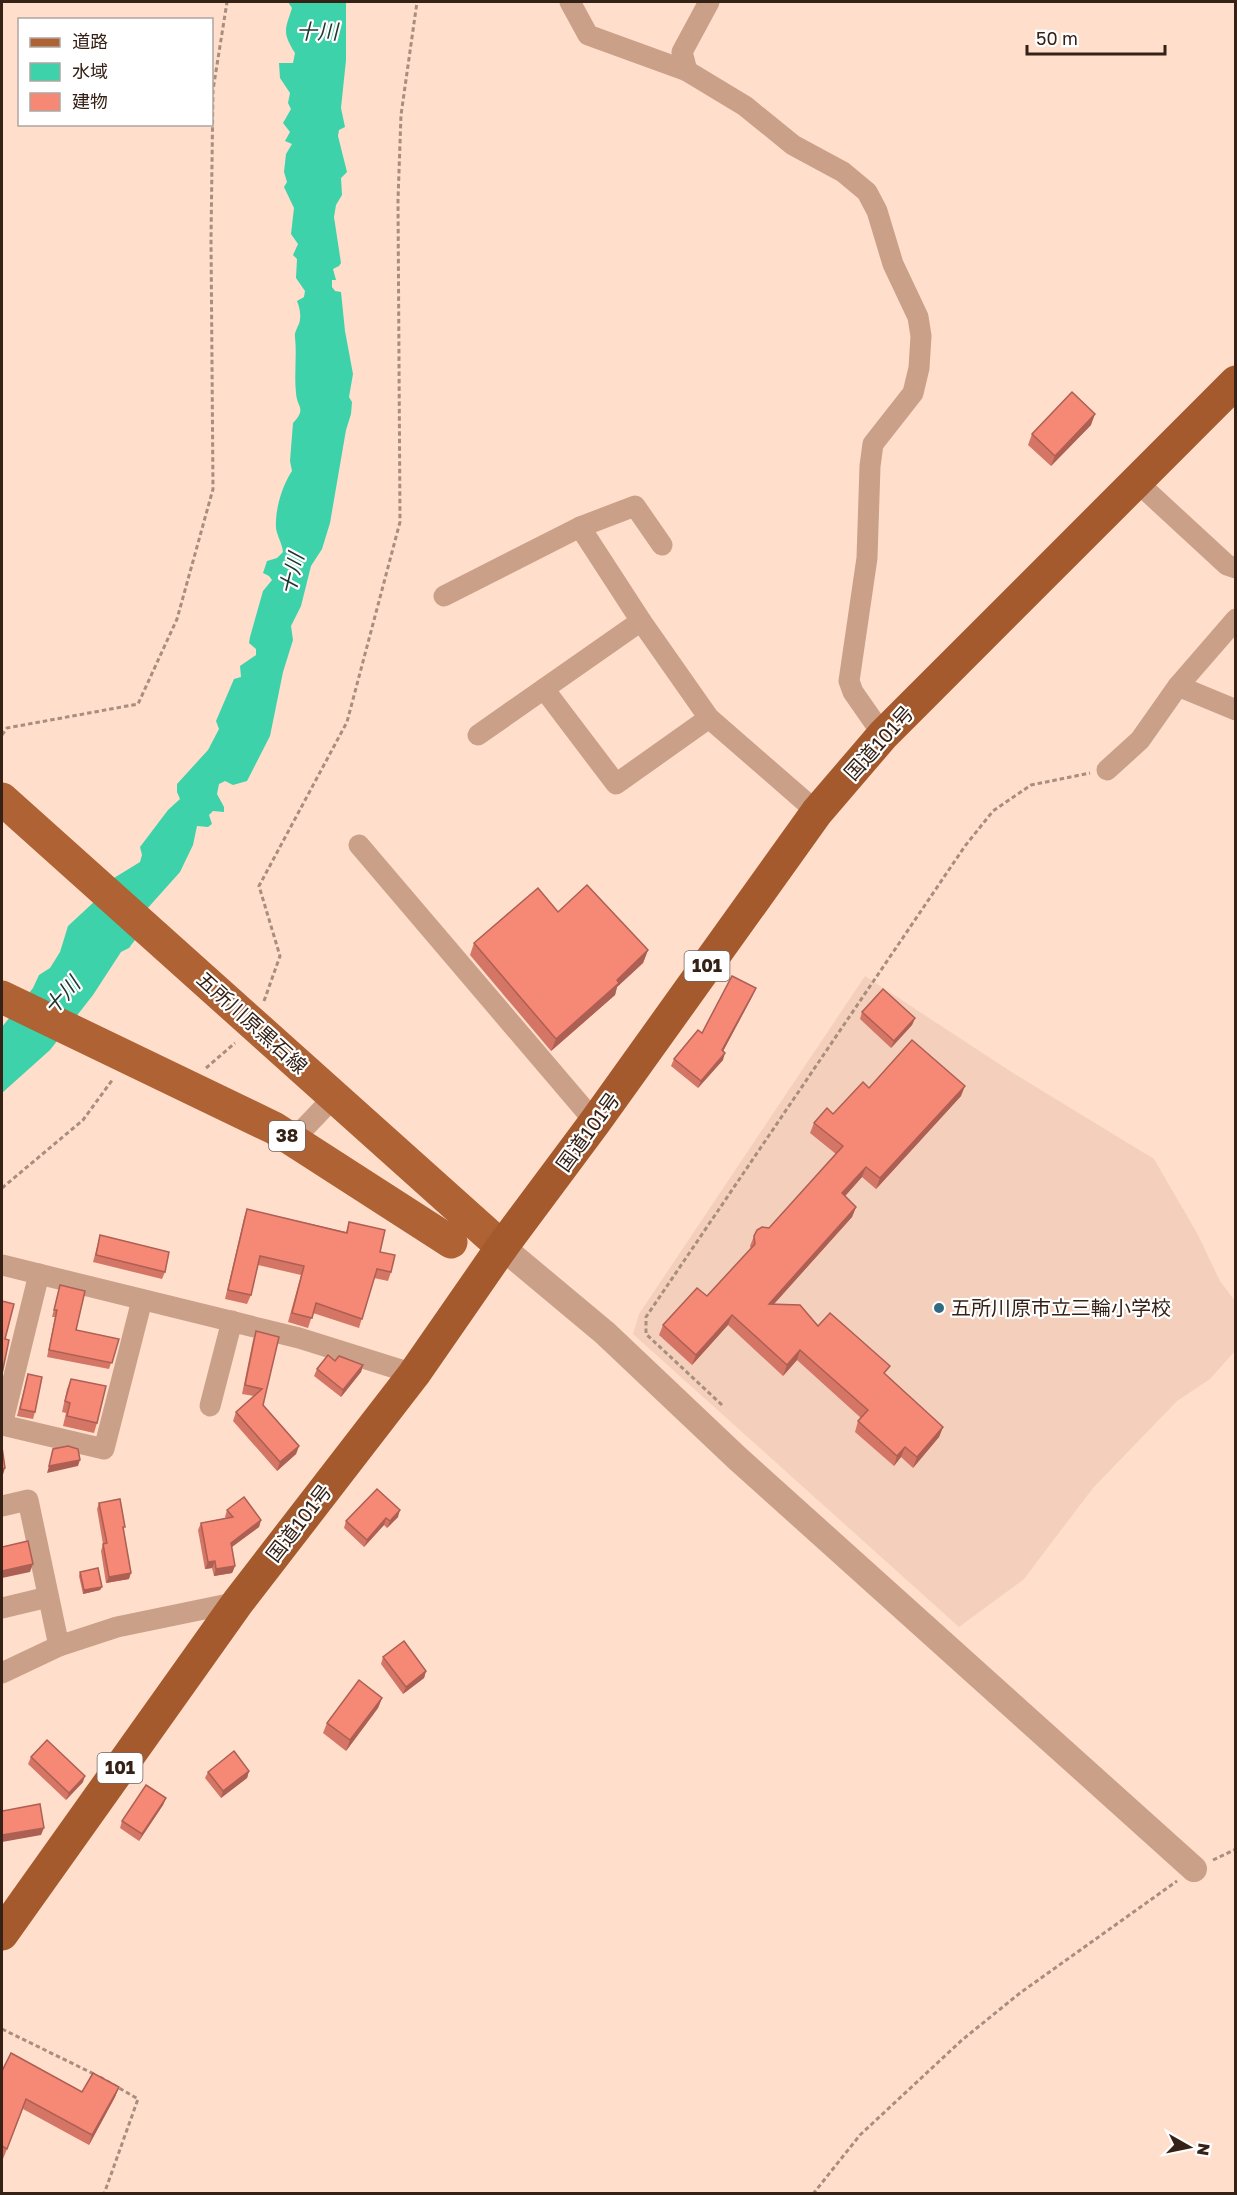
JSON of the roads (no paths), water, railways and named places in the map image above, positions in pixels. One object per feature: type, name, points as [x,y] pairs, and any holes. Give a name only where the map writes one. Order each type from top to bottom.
[{"type":"highway","name":"国道101号","points":[[2,1934],[238,1602],[414,1374],[502,1247],[596,1122],[817,812],[884,735],[1236,382]]},
{"type":"main road","name":"五所川原黒石線","points":[[2,799],[502,1247]]},
{"type":"main road","name":"38","points":[[2,997],[274,1128],[451,1242]]},
{"type":"street","points":[[570,2],[588,35],[687,71],[745,106],[793,145],[843,172],[867,192],[877,211],[893,264],[918,317],[921,336],[919,368],[912,393],[873,444],[870,466],[867,558],[849,681],[853,692],[884,735]]},
{"type":"street","points":[[687,71],[682,52],[709,2]]},
{"type":"street","points":[[1137,482],[1227,565],[1236,568]]},
{"type":"street","points":[[444,596],[580,527],[635,506],[662,545]]},
{"type":"street","points":[[580,527],[641,621],[709,718],[817,812]]},
{"type":"street","points":[[1107,770],[1140,740],[1178,686],[1236,619]]},
{"type":"street","points":[[478,735],[641,621]]},
{"type":"street","points":[[1178,686],[1236,710]]},
{"type":"street","points":[[544,689],[616,784],[709,718]]},
{"type":"street","points":[[359,845],[596,1122]]},
{"type":"street","points":[[293,1140],[334,1097]]},
{"type":"street","points":[[502,1247],[605,1333],[745,1466],[1194,1869]]},
{"type":"street","points":[[2,1264],[299,1338],[414,1374]]},
{"type":"street","points":[[39,1274],[2,1425],[104,1449],[142,1300]]},
{"type":"street","points":[[210,1406],[232,1321]]},
{"type":"street","points":[[2,1506],[28,1500],[59,1646]]},
{"type":"street","points":[[2,1608],[48,1598]]},
{"type":"street","points":[[2,1673],[59,1646],[117,1627],[238,1602]]},
{"type":"water","name":"十川","points":[[288,2],[346,2],[346,60],[341,108],[345,127],[339,130],[338,136],[347,172],[341,178],[342,195],[336,205],[334,217],[341,263],[333,269],[336,280],[332,280],[332,287],[335,291],[341,292],[353,374],[349,397],[352,402],[351,414],[346,430],[330,523],[322,549],[311,566],[301,606],[291,626],[293,640],[283,672],[270,736],[247,781],[233,785],[225,781],[219,784],[217,794],[224,807],[224,812],[213,811],[209,815],[212,824],[208,827],[197,826],[193,845],[180,872],[146,910],[135,940],[129,948],[121,952],[93,995],[50,1050],[2,1093],[2,1027],[33,988],[39,975],[50,968],[60,952],[68,926],[95,901],[109,881],[140,862],[142,855],[140,847],[168,810],[180,799],[177,784],[208,750],[219,729],[216,721],[234,679],[241,677],[240,666],[256,655],[256,649],[249,643],[250,637],[263,591],[272,580],[263,573],[267,561],[277,558],[283,552],[276,528],[277,513],[282,491],[292,471],[290,461],[293,423],[300,414],[295,386],[295,335],[300,321],[297,301],[304,297],[305,291],[296,278],[297,259],[293,255],[298,244],[291,234],[294,208],[284,187],[287,182],[284,172],[286,154],[292,144],[285,141],[290,132],[283,123],[291,109],[288,103],[290,93],[280,78],[279,63],[293,63],[295,53],[286,35],[286,26],[292,8]]},
{"type":"place","name":"五所川原市立三輪小学校","points":[[939,1308]]}]
